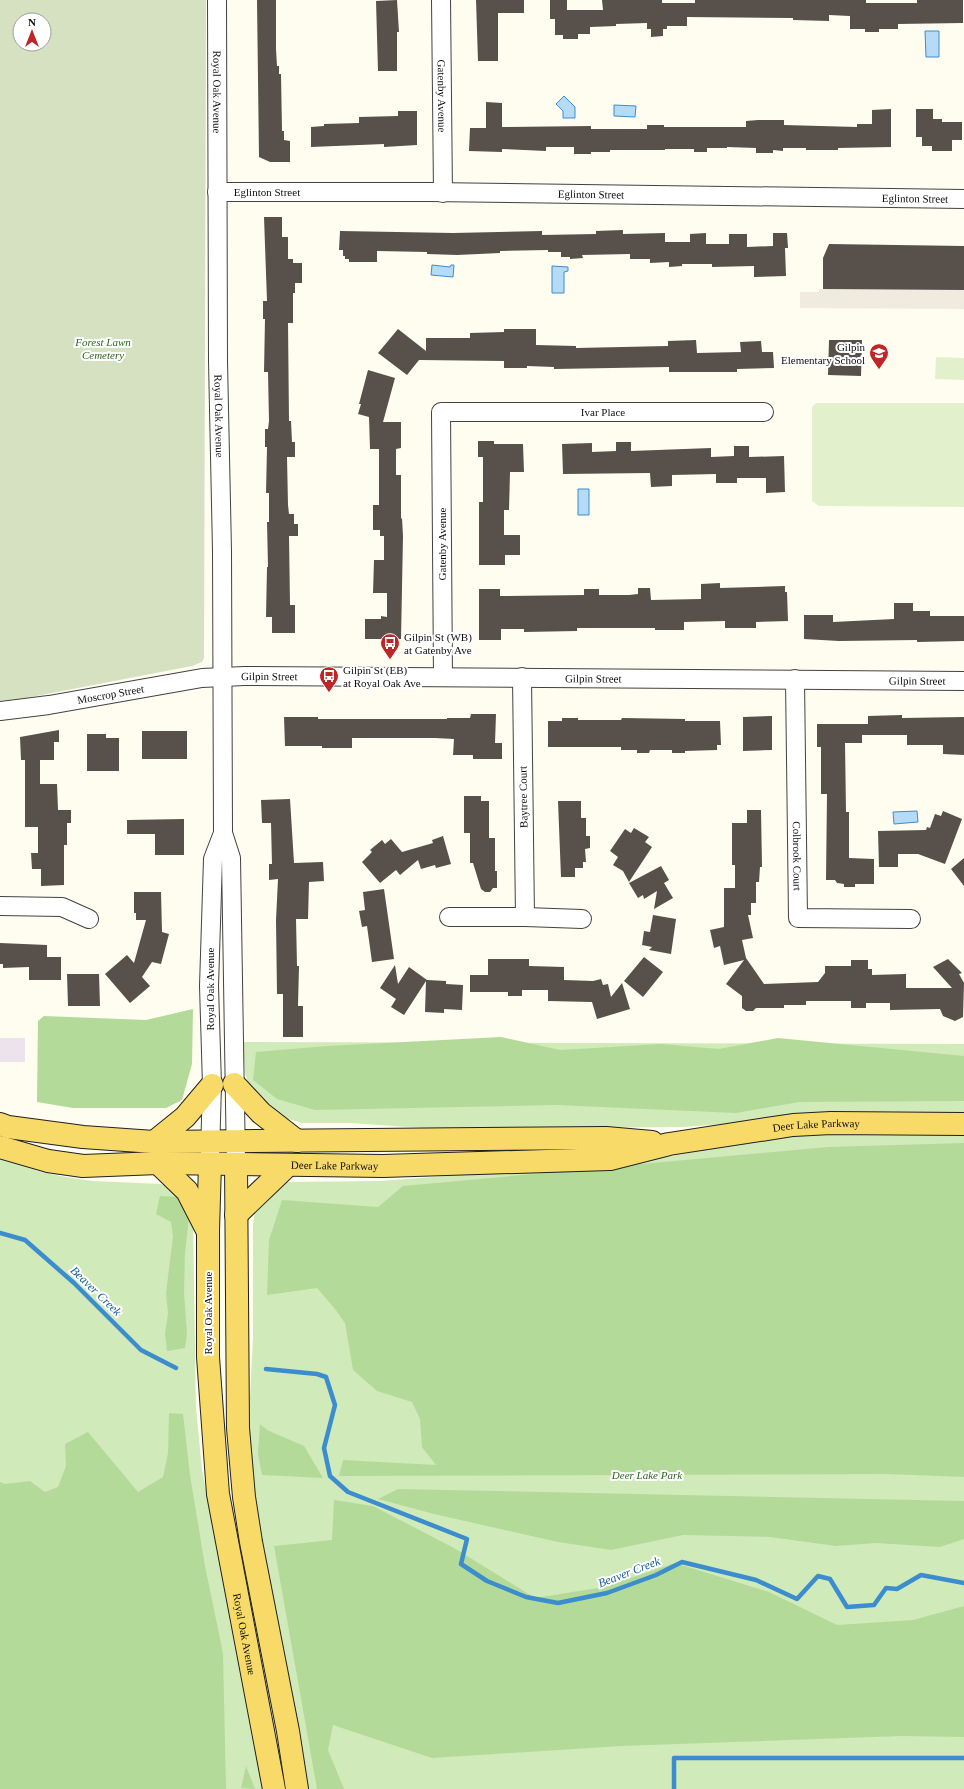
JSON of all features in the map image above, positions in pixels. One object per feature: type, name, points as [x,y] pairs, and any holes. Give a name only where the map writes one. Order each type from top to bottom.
[{"type":"main road","points":[[234,1084],[261,1112],[297,1141]]},
{"type":"main road","points":[[208,1231],[187,1190],[156,1152],[212,1085]]},
{"type":"main road","name":"Deer Lake Parkway","points":[[0,1124],[8,1127],[83,1138],[210,1164],[383,1166],[610,1159],[669,1144],[793,1125],[831,1123],[964,1124]]},
{"type":"main road","name":"Deer Lake Parkway","points":[[0,1147],[48,1160],[83,1166],[210,1141],[606,1138],[669,1144]]},
{"type":"main road","name":"Royal Oak Avenue","points":[[210,1164],[208,1231],[208,1357],[218,1494],[274,1789]]},
{"type":"main road","name":"Royal Oak Avenue","points":[[236,1164],[238,1428],[244,1497],[251,1542],[288,1731],[297,1789]]},
{"type":"main road","points":[[236,1215],[288,1165]]},
{"type":"street","name":"Royal Oak Avenue","points":[[217,0],[217,192],[223,833],[231,858],[236,1164]]},
{"type":"street","name":"Gatenby Avenue","points":[[441,0],[442,193]]},
{"type":"street","name":"Eglinton Street","points":[[217,192],[964,199]]},
{"type":"street","name":"Gatenby Avenue","points":[[441,412],[442,677]]},
{"type":"street","name":"Ivar Place","points":[[441,412],[764,412]]},
{"type":"street","name":"Gilpin Street","points":[[222,676],[964,681]]},
{"type":"street","name":"Moscrop Street","points":[[0,711],[49,705],[202,678],[222,676]]},
{"type":"street","name":"Baytree Court","points":[[522,677],[525,917]]},
{"type":"street","name":"Colbrook Court","points":[[795,679],[798,918],[911,919]]},
{"type":"street","name":"Royal Oak Avenue","points":[[210,1164],[212,1085],[209,986],[213,859],[223,833]]},
{"type":"street","points":[[0,906],[62,907],[89,919]]},
{"type":"street","points":[[449,917],[582,919]]},
{"type":"shaded area","points":[[819,289],[964,290],[964,309],[800,308],[800,292],[819,292]]},
{"type":"shaded area","points":[[0,1038],[25,1038],[25,1062],[0,1062]]},
{"type":"green space","name":"Forest Lawn Cemetery","points":[[0,0],[206,0],[204,658],[202,662],[192,666],[26,698],[0,701]]},
{"type":"green space","points":[[936,357],[964,358],[964,380],[935,379]]},
{"type":"green space","points":[[816,403],[964,403],[964,507],[819,506],[812,501],[812,407]]},
{"type":"green space","points":[[193,1009],[192,1064],[182,1100],[166,1108],[73,1108],[37,1102],[38,1021],[44,1016],[146,1020]]},
{"type":"green space","points":[[501,1037],[560,1050],[661,1044],[719,1049],[778,1038],[964,1056],[964,1101],[799,1102],[736,1113],[556,1105],[315,1110],[277,1099],[253,1080],[256,1052],[327,1046]]},
{"type":"green space","points":[[243,1042],[964,1044],[964,1114],[739,1123],[683,1127],[437,1129],[350,1123],[302,1123],[279,1116],[249,1087],[245,1073]]},
{"type":"green space","name":"Deer Lake Park","points":[[833,1132],[964,1134],[964,1789],[306,1789],[256,1521],[248,1436],[253,1338],[253,1224],[256,1206],[282,1183],[288,1182],[380,1181],[608,1164],[648,1160],[775,1138]]},
{"type":"green space","points":[[964,1143],[964,1477],[887,1474],[339,1476],[343,1460],[436,1465],[422,1447],[420,1419],[412,1402],[377,1391],[353,1370],[345,1323],[317,1288],[267,1295],[269,1240],[282,1200],[378,1207],[403,1186],[828,1147]]},
{"type":"green space","points":[[0,1158],[41,1172],[66,1177],[92,1181],[161,1184],[174,1190],[193,1222],[196,1408],[202,1470],[260,1766],[263,1789],[0,1789]]},
{"type":"green space","points":[[160,1196],[179,1197],[189,1217],[185,1253],[184,1293],[187,1334],[185,1348],[167,1351],[165,1333],[168,1314],[166,1293],[173,1237],[171,1222],[156,1214]]},
{"type":"green space","points":[[169,1413],[183,1414],[190,1475],[205,1566],[223,1653],[226,1789],[0,1789],[0,1482],[5,1484],[30,1481],[45,1492],[58,1487],[66,1466],[65,1444],[88,1432],[138,1492],[163,1477],[168,1453]]},
{"type":"green space","points":[[260,1424],[267,1430],[304,1446],[323,1478],[262,1475],[258,1454]]},
{"type":"green space","points":[[398,1489],[964,1501],[964,1539],[940,1547],[876,1543],[836,1546],[770,1537],[683,1535],[611,1550],[558,1542],[434,1514],[378,1499]]},
{"type":"green space","points":[[334,1500],[373,1506],[454,1548],[535,1598],[604,1587],[675,1563],[769,1592],[837,1625],[913,1620],[964,1606],[964,1737],[902,1736],[621,1746],[432,1758],[333,1725],[328,1750],[344,1789],[317,1789],[274,1546],[332,1540]]},
{"type":"green space","points":[[246,1766],[255,1789],[241,1788]]},
{"type":"water","points":[[925,31],[939,31],[939,57],[926,57]]},
{"type":"water","points":[[564,96],[575,107],[575,118],[563,118],[563,111],[556,104]]},
{"type":"water","points":[[614,105],[636,106],[635,117],[614,116]]},
{"type":"water","points":[[432,265],[450,267],[451,265],[454,265],[453,277],[431,275]]},
{"type":"water","points":[[552,266],[568,267],[568,271],[564,272],[564,293],[552,293]]},
{"type":"water","points":[[578,489],[589,489],[589,515],[578,515]]},
{"type":"water","points":[[917,811],[918,822],[894,824],[893,812]]},
{"type":"building","points":[[257,0],[276,0],[276,49],[277,66],[279,66],[279,74],[281,74],[282,131],[284,131],[284,140],[290,141],[290,162],[270,162],[259,157]]},
{"type":"building","points":[[397,0],[399,32],[397,32],[397,71],[378,71],[376,1]]},
{"type":"building","points":[[476,0],[524,0],[524,13],[498,13],[498,61],[478,61]]},
{"type":"building","points":[[550,0],[567,0],[567,10],[603,10],[602,0],[662,0],[662,3],[695,3],[695,0],[866,0],[866,3],[917,3],[917,0],[963,0],[963,23],[898,24],[898,29],[879,29],[879,32],[865,32],[865,29],[850,29],[850,16],[829,15],[829,21],[793,20],[793,18],[687,17],[687,26],[667,26],[667,29],[663,29],[663,36],[651,37],[651,29],[647,29],[647,23],[590,27],[590,34],[578,34],[578,39],[563,39],[563,35],[555,35],[555,19],[550,19]]},
{"type":"building","points":[[486,102],[502,103],[502,127],[591,126],[591,129],[647,129],[647,125],[664,125],[664,127],[746,127],[746,121],[758,120],[784,120],[784,125],[857,127],[857,124],[872,124],[872,110],[891,109],[891,147],[838,148],[838,150],[783,148],[783,151],[773,150],[773,153],[756,153],[756,148],[727,147],[707,148],[707,152],[694,152],[694,149],[665,149],[610,150],[610,152],[591,152],[591,154],[574,154],[574,147],[546,147],[546,151],[502,149],[502,152],[469,151],[470,128],[486,128]]},
{"type":"building","points":[[916,109],[933,109],[933,119],[942,119],[942,122],[962,122],[962,140],[952,140],[952,151],[932,151],[932,146],[922,146],[922,137],[916,137]]},
{"type":"building","points":[[398,111],[417,111],[417,145],[384,147],[384,144],[311,147],[311,127],[324,126],[324,124],[359,123],[359,117],[398,116]]},
{"type":"building","points":[[264,217],[282,217],[282,237],[288,237],[288,259],[293,259],[293,263],[302,263],[302,283],[295,283],[295,293],[293,293],[293,323],[288,323],[289,421],[291,421],[292,442],[295,442],[295,457],[287,457],[288,505],[289,514],[294,514],[294,524],[298,524],[298,536],[289,536],[290,605],[295,605],[295,633],[272,633],[272,617],[266,617],[268,567],[267,522],[269,522],[269,493],[266,493],[267,447],[265,447],[265,429],[268,429],[269,421],[268,372],[264,372],[265,319],[263,319],[263,301],[267,301]]},
{"type":"building","points":[[623,230],[623,234],[665,233],[665,242],[690,242],[690,234],[706,233],[706,244],[729,244],[729,234],[747,234],[747,247],[773,246],[773,233],[787,233],[788,248],[785,248],[786,276],[754,277],[754,266],[712,267],[712,264],[682,264],[682,266],[669,267],[669,262],[650,263],[650,259],[630,259],[630,254],[582,255],[583,258],[570,259],[570,257],[561,257],[561,252],[548,252],[548,250],[500,251],[500,253],[457,255],[427,254],[427,252],[377,251],[377,262],[349,262],[349,259],[345,259],[345,256],[343,256],[343,250],[339,250],[340,231],[453,233],[542,231],[542,235],[596,234],[596,231]]},
{"type":"building","points":[[829,244],[964,246],[964,290],[823,289],[823,258]]},
{"type":"building","points":[[398,329],[426,351],[426,338],[470,338],[470,333],[504,332],[504,329],[536,329],[536,345],[576,346],[576,348],[668,346],[668,341],[696,340],[697,353],[741,352],[740,342],[761,341],[762,352],[773,352],[774,368],[737,369],[737,372],[669,372],[669,367],[554,369],[554,367],[527,366],[527,368],[504,368],[504,361],[419,360],[407,375],[378,353]]},
{"type":"building","points":[[829,340],[862,340],[861,376],[828,375]]},
{"type":"building","points":[[368,370],[395,378],[383,422],[401,422],[401,448],[396,449],[396,475],[401,475],[401,519],[402,518],[403,536],[401,639],[365,639],[365,619],[381,619],[381,616],[387,617],[387,593],[373,593],[374,560],[384,560],[384,536],[380,536],[380,530],[373,530],[373,505],[379,505],[379,449],[370,449],[369,417],[358,414],[361,404],[359,404]]},
{"type":"building","points":[[478,441],[494,441],[494,444],[523,444],[524,472],[510,472],[509,510],[504,510],[504,535],[520,535],[520,555],[505,555],[505,565],[479,565],[479,502],[483,502],[483,457],[478,457]]},
{"type":"building","points":[[616,442],[631,442],[631,451],[711,448],[711,457],[734,456],[734,446],[749,446],[749,457],[784,456],[785,492],[766,493],[766,478],[737,478],[737,483],[716,483],[716,474],[672,475],[672,486],[651,487],[650,473],[563,474],[562,444],[592,443],[592,452],[616,451]]},
{"type":"building","points":[[720,583],[720,588],[785,586],[785,592],[787,592],[788,621],[756,622],[756,628],[725,628],[725,621],[684,622],[684,630],[655,630],[655,628],[577,628],[577,631],[524,632],[524,629],[501,629],[501,640],[479,640],[479,589],[500,589],[500,596],[584,595],[584,589],[599,589],[599,595],[629,595],[638,594],[638,588],[650,588],[651,600],[701,599],[701,584]]},
{"type":"building","points":[[894,603],[913,603],[913,611],[930,611],[930,616],[964,616],[964,641],[917,642],[917,640],[839,641],[804,639],[804,615],[833,615],[833,622],[894,619]]},
{"type":"building","points":[[471,714],[496,714],[495,743],[502,743],[502,759],[473,759],[473,755],[453,755],[454,739],[352,738],[352,748],[285,746],[284,717],[318,717],[318,719],[447,719],[470,718]]},
{"type":"building","points":[[902,715],[902,718],[964,717],[964,755],[943,754],[943,745],[907,745],[907,735],[862,735],[862,743],[845,743],[846,812],[849,812],[849,858],[874,859],[874,884],[855,884],[855,887],[844,887],[844,884],[837,883],[835,880],[826,880],[827,794],[821,794],[821,747],[817,747],[817,724],[868,724],[868,716]]},
{"type":"building","points":[[772,716],[772,750],[743,751],[743,717]]},
{"type":"building","points":[[562,718],[578,718],[578,720],[621,720],[622,718],[720,721],[721,745],[717,745],[717,750],[685,751],[685,753],[672,753],[672,750],[650,750],[649,753],[637,753],[637,750],[621,750],[621,747],[548,747],[548,721],[562,721]]},
{"type":"building","points":[[59,730],[59,742],[54,742],[54,760],[40,760],[40,784],[57,784],[58,810],[71,810],[71,823],[67,823],[67,845],[64,845],[64,885],[41,886],[41,869],[32,869],[31,853],[38,853],[38,827],[25,827],[25,760],[21,760],[20,737]]},
{"type":"building","points":[[142,731],[187,731],[187,759],[142,759]]},
{"type":"building","points":[[87,734],[106,734],[106,738],[119,738],[119,771],[87,771]]},
{"type":"building","points":[[464,796],[481,796],[481,801],[489,801],[489,838],[495,838],[495,871],[497,871],[497,888],[493,888],[490,892],[485,892],[481,889],[473,863],[470,863],[470,833],[464,833]]},
{"type":"building","points":[[290,799],[294,863],[323,862],[324,881],[309,882],[308,919],[296,919],[297,966],[299,966],[298,1006],[303,1006],[303,1037],[283,1037],[283,994],[277,994],[276,920],[278,879],[269,880],[269,864],[272,864],[271,823],[262,823],[261,800]]},
{"type":"building","points":[[558,801],[581,801],[581,818],[586,818],[586,836],[590,836],[590,848],[585,849],[586,862],[583,862],[583,868],[575,868],[575,877],[561,877]]},
{"type":"building","points":[[747,810],[761,810],[762,867],[760,867],[759,882],[756,882],[756,903],[751,903],[751,915],[748,915],[753,938],[742,940],[746,958],[764,984],[818,982],[825,973],[825,966],[851,966],[851,960],[868,960],[868,969],[872,969],[872,975],[906,974],[906,988],[952,988],[933,967],[948,959],[962,973],[959,974],[964,983],[963,1017],[955,1021],[943,1016],[940,1009],[890,1010],[890,1003],[866,1003],[866,1008],[851,1008],[851,1001],[806,1001],[806,1005],[784,1005],[784,1008],[756,1008],[753,1011],[746,1011],[742,1008],[742,996],[726,984],[744,960],[724,965],[720,946],[714,948],[710,930],[724,927],[724,888],[735,888],[735,865],[732,865],[732,823],[747,823]]},
{"type":"building","points":[[943,811],[962,819],[945,864],[918,854],[898,854],[898,867],[879,867],[878,831],[926,830],[927,827],[930,828],[935,814],[941,816]]},
{"type":"building","points":[[184,819],[184,855],[155,855],[155,834],[127,834],[127,820]]},
{"type":"building","points":[[634,828],[649,837],[645,842],[652,847],[629,882],[623,871],[613,865],[618,857],[610,851],[625,829],[631,833]]},
{"type":"building","points":[[443,836],[451,864],[436,868],[435,865],[421,869],[418,860],[400,875],[396,870],[380,883],[362,862],[372,852],[370,850],[382,840],[385,844],[391,839],[402,852],[433,843],[432,840]]},
{"type":"building","points":[[964,858],[964,886],[951,869]]},
{"type":"building","points":[[661,866],[669,880],[664,883],[673,898],[654,909],[657,891],[644,899],[643,895],[638,898],[629,883]]},
{"type":"building","points":[[384,889],[394,959],[372,962],[367,926],[362,927],[359,911],[365,910],[363,892]]},
{"type":"building","points":[[134,892],[161,892],[162,932],[169,934],[161,964],[152,962],[142,977],[150,986],[130,1003],[105,974],[127,955],[134,963],[146,920],[136,920],[136,913],[134,913]]},
{"type":"building","points":[[653,915],[676,919],[671,954],[649,950],[652,947],[642,945],[644,931],[650,932]]},
{"type":"building","points":[[0,943],[47,945],[47,957],[61,957],[61,980],[29,980],[29,967],[3,968],[3,964],[0,964]]},
{"type":"building","points":[[644,957],[663,972],[643,997],[624,981]]},
{"type":"building","points":[[488,959],[529,959],[529,966],[564,967],[564,980],[593,981],[601,979],[603,985],[608,984],[611,997],[622,983],[630,1009],[597,1019],[592,1002],[548,1001],[548,990],[522,990],[522,996],[508,996],[508,992],[470,992],[470,975],[488,975]]},
{"type":"building","points":[[395,965],[398,984],[409,967],[427,980],[446,981],[446,984],[463,985],[462,1010],[444,1009],[444,1013],[425,1012],[426,981],[404,1015],[391,1007],[396,999],[380,988]]},
{"type":"building","points":[[67,974],[99,974],[100,1006],[68,1006]]},
{"type":"waterway","name":"Beaver Creek","points":[[0,1233],[25,1240],[74,1283],[141,1350],[176,1368]]},
{"type":"waterway","name":"Beaver Creek","points":[[266,1369],[317,1374],[326,1377],[335,1405],[324,1448],[330,1476],[348,1492],[467,1539],[461,1564],[487,1581],[526,1597],[558,1603],[607,1593],[656,1575],[682,1562],[756,1580],[797,1599],[818,1576],[830,1579],[847,1607],[874,1605],[886,1588],[897,1589],[921,1575],[964,1583]]},
{"type":"waterway","points":[[674,1789],[674,1758],[964,1758]]},
{"type":"place","name":"Gilpin Elementary School","points":[[879,370]]},
{"type":"place","name":"Gilpin St (WB) at Gatenby Ave","points":[[390,660]]},
{"type":"place","name":"Gilpin St (EB) at Royal Oak Ave","points":[[329,693]]}]
